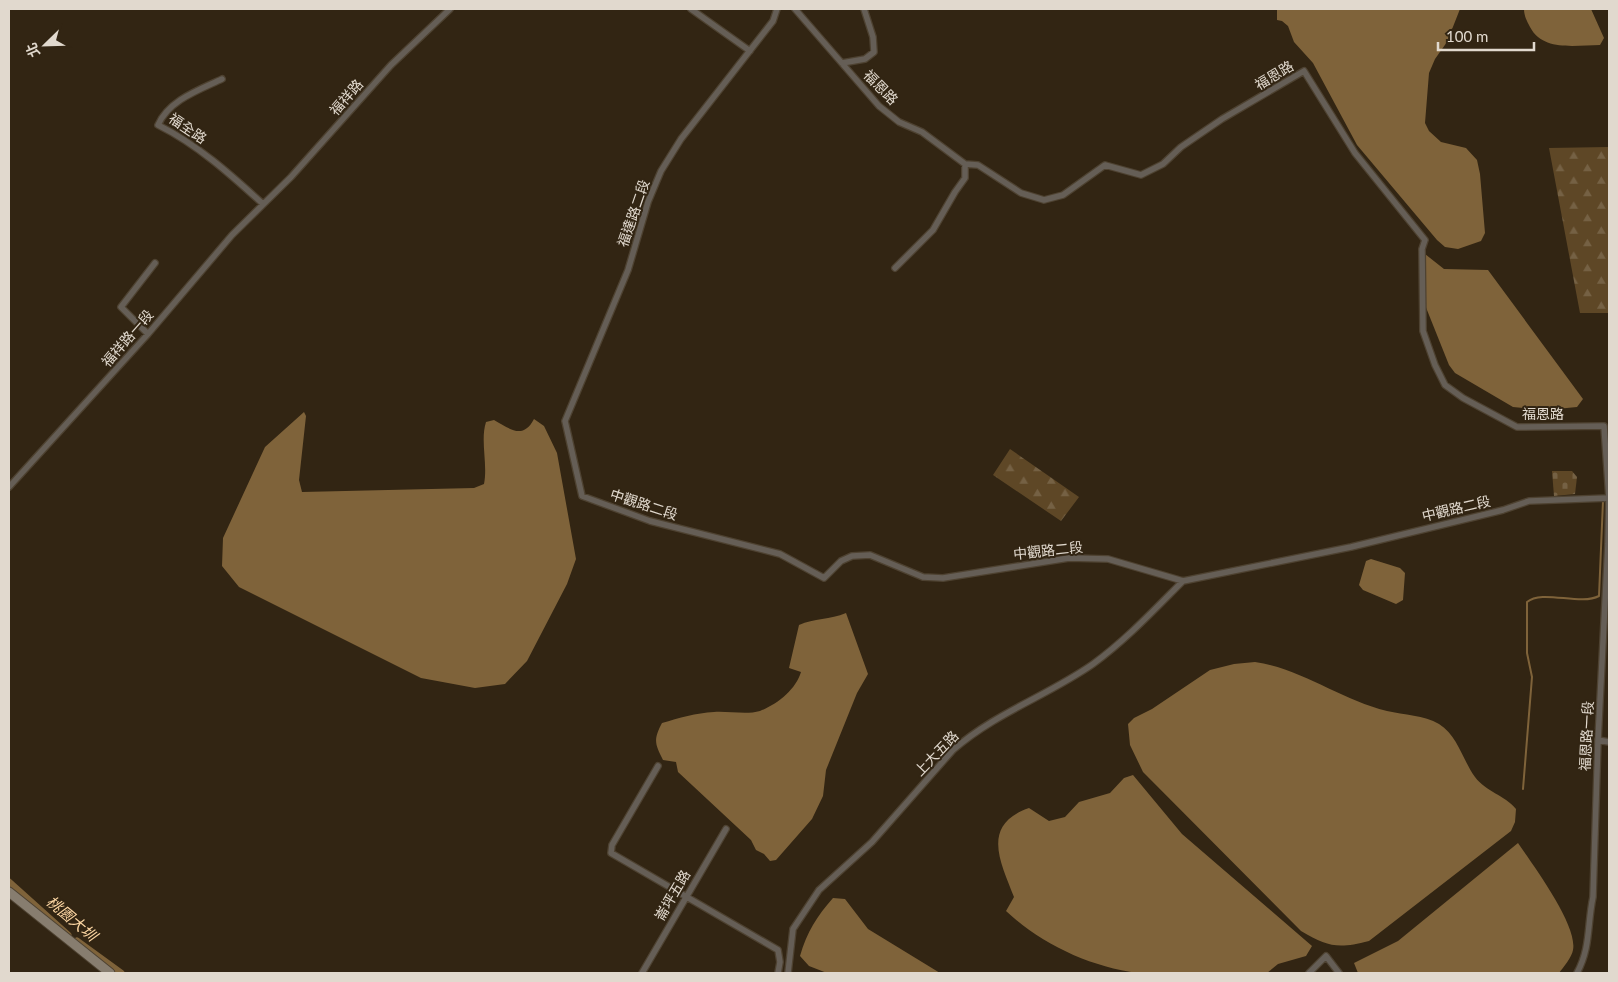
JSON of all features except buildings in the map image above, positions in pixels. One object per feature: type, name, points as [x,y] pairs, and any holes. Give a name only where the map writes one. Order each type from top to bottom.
[{"type":"street","name":"福祥路","points":[[263,204],[291,177],[391,65],[450,9]]},
{"type":"street","points":[[691,9],[750,51]]},
{"type":"street","name":"福達路二段","points":[[565,421],[628,270],[648,202],[661,171],[686,132],[773,21],[777,9]]},
{"type":"street","name":"福恩路","points":[[795,9],[886,111],[899,122],[922,132],[965,164],[978,165],[1021,193],[1044,200],[1063,195],[1105,165],[1141,175],[1163,164],[1181,147],[1222,119],[1304,71],[1355,153],[1425,240],[1422,249],[1423,331],[1435,365],[1446,384],[1463,398],[1518,427],[1604,426],[1609,498]]},
{"type":"street","points":[[842,63],[865,59],[874,52],[873,37],[864,9]]},
{"type":"street","name":"福全路","points":[[222,79],[182,98],[160,120],[158,125],[182,137],[191,146],[209,156],[263,204]]},
{"type":"street","points":[[896,268],[933,230],[965,178],[965,164]]},
{"type":"street","name":"福祥路一段","points":[[9,487],[148,334],[232,235],[263,204]]},
{"type":"street","points":[[148,334],[121,307],[155,263]]},
{"type":"street","name":"中觀路二段","points":[[565,421],[582,496],[650,522],[780,554],[824,578],[841,561],[852,556],[870,555],[923,577],[943,578],[1069,558],[1108,559],[1183,582],[1351,547],[1503,510],[1529,501],[1609,498]]},
{"type":"street","name":"福恩路一段","points":[[1577,973],[1589,944],[1589,914],[1593,898],[1609,498]]},
{"type":"street","name":"上大五路","points":[[788,973],[793,929],[819,890],[872,842],[953,750],[965,739],[1013,709],[1092,664],[1144,621],[1183,582]]},
{"type":"street","points":[[1598,740],[1609,742]]},
{"type":"street","points":[[658,766],[612,845],[611,853],[778,950],[780,962],[778,973]]},
{"type":"street","name":"崙坪五路","points":[[642,973],[686,895],[726,830]]},
{"type":"street","points":[[9,892],[110,973]]},
{"type":"street","points":[[780,962],[789,956]]},
{"type":"street","points":[[1309,973],[1326,956],[1339,973]]},
{"type":"green space","points":[[1609,147],[1609,313],[1580,313],[1549,148]]},
{"type":"green space","points":[[1010,449],[1079,497],[1061,521],[993,475]]},
{"type":"green space","points":[[1552,471],[1572,471],[1577,477],[1575,494],[1554,496]]},
{"type":"shaded area","points":[[1460,9],[1447,42],[1435,59],[1429,73],[1425,123],[1429,131],[1441,142],[1466,148],[1477,160],[1485,233],[1481,241],[1458,249],[1445,247],[1437,240],[1357,145],[1313,63],[1294,42],[1288,26],[1282,21],[1277,20],[1277,10]]},
{"type":"shaded area","points":[[1524,9],[1591,9],[1604,38],[1600,45],[1571,46],[1552,44],[1536,35],[1527,21]]},
{"type":"shaded area","points":[[1425,254],[1444,269],[1488,270],[1583,399],[1577,407],[1546,410],[1513,407],[1455,373],[1449,365],[1425,305]]},
{"type":"shaded area","points":[[304,412],[306,416],[299,480],[302,492],[474,488],[484,484],[484,429],[486,422],[494,420],[516,431],[525,429],[534,419],[544,426],[557,453],[576,559],[567,584],[527,661],[505,684],[475,688],[421,678],[239,587],[222,566],[223,538],[265,447]]},
{"type":"shaded area","points":[[1371,559],[1400,568],[1405,573],[1403,600],[1396,604],[1363,590],[1359,585],[1366,561]]},
{"type":"shaded area","points":[[846,613],[868,674],[857,693],[826,770],[823,796],[812,819],[776,860],[770,861],[764,854],[756,850],[751,840],[678,772],[676,762],[663,760],[656,742],[657,734],[662,723],[681,718],[701,713],[755,712],[773,704],[791,690],[801,672],[789,668],[799,625]]},
{"type":"shaded area","points":[[1255,662],[1289,671],[1370,706],[1420,717],[1439,724],[1451,735],[1470,770],[1479,782],[1512,804],[1516,809],[1515,822],[1511,831],[1369,941],[1341,946],[1334,945],[1301,931],[1143,772],[1130,745],[1128,724],[1134,718],[1152,709],[1210,670],[1234,664]]},
{"type":"shaded area","points":[[1133,775],[1182,834],[1312,946],[1306,956],[1278,964],[1267,973],[1138,973],[1102,965],[1067,952],[1035,934],[1006,911],[1014,897],[1004,871],[998,846],[999,835],[1004,824],[1014,815],[1029,808],[1049,821],[1065,817],[1079,802],[1110,793],[1124,778]]},
{"type":"shaded area","points":[[1518,843],[1553,895],[1569,926],[1573,939],[1573,950],[1559,973],[1358,973],[1354,963],[1398,941]]},
{"type":"shaded area","points":[[833,898],[845,899],[868,929],[940,973],[827,973],[809,966],[800,956],[803,947],[813,925]]},
{"type":"waterway","points":[[1523,789],[1532,677],[1527,653],[1527,602],[1534,598],[1542,597],[1591,599],[1599,596],[1603,501],[1607,501]]},
{"type":"waterway","name":"桃園大圳","points":[[9,882],[68,935]]},
{"type":"waterway","name":"桃園大圳","points":[[77,941],[121,973]]}]
